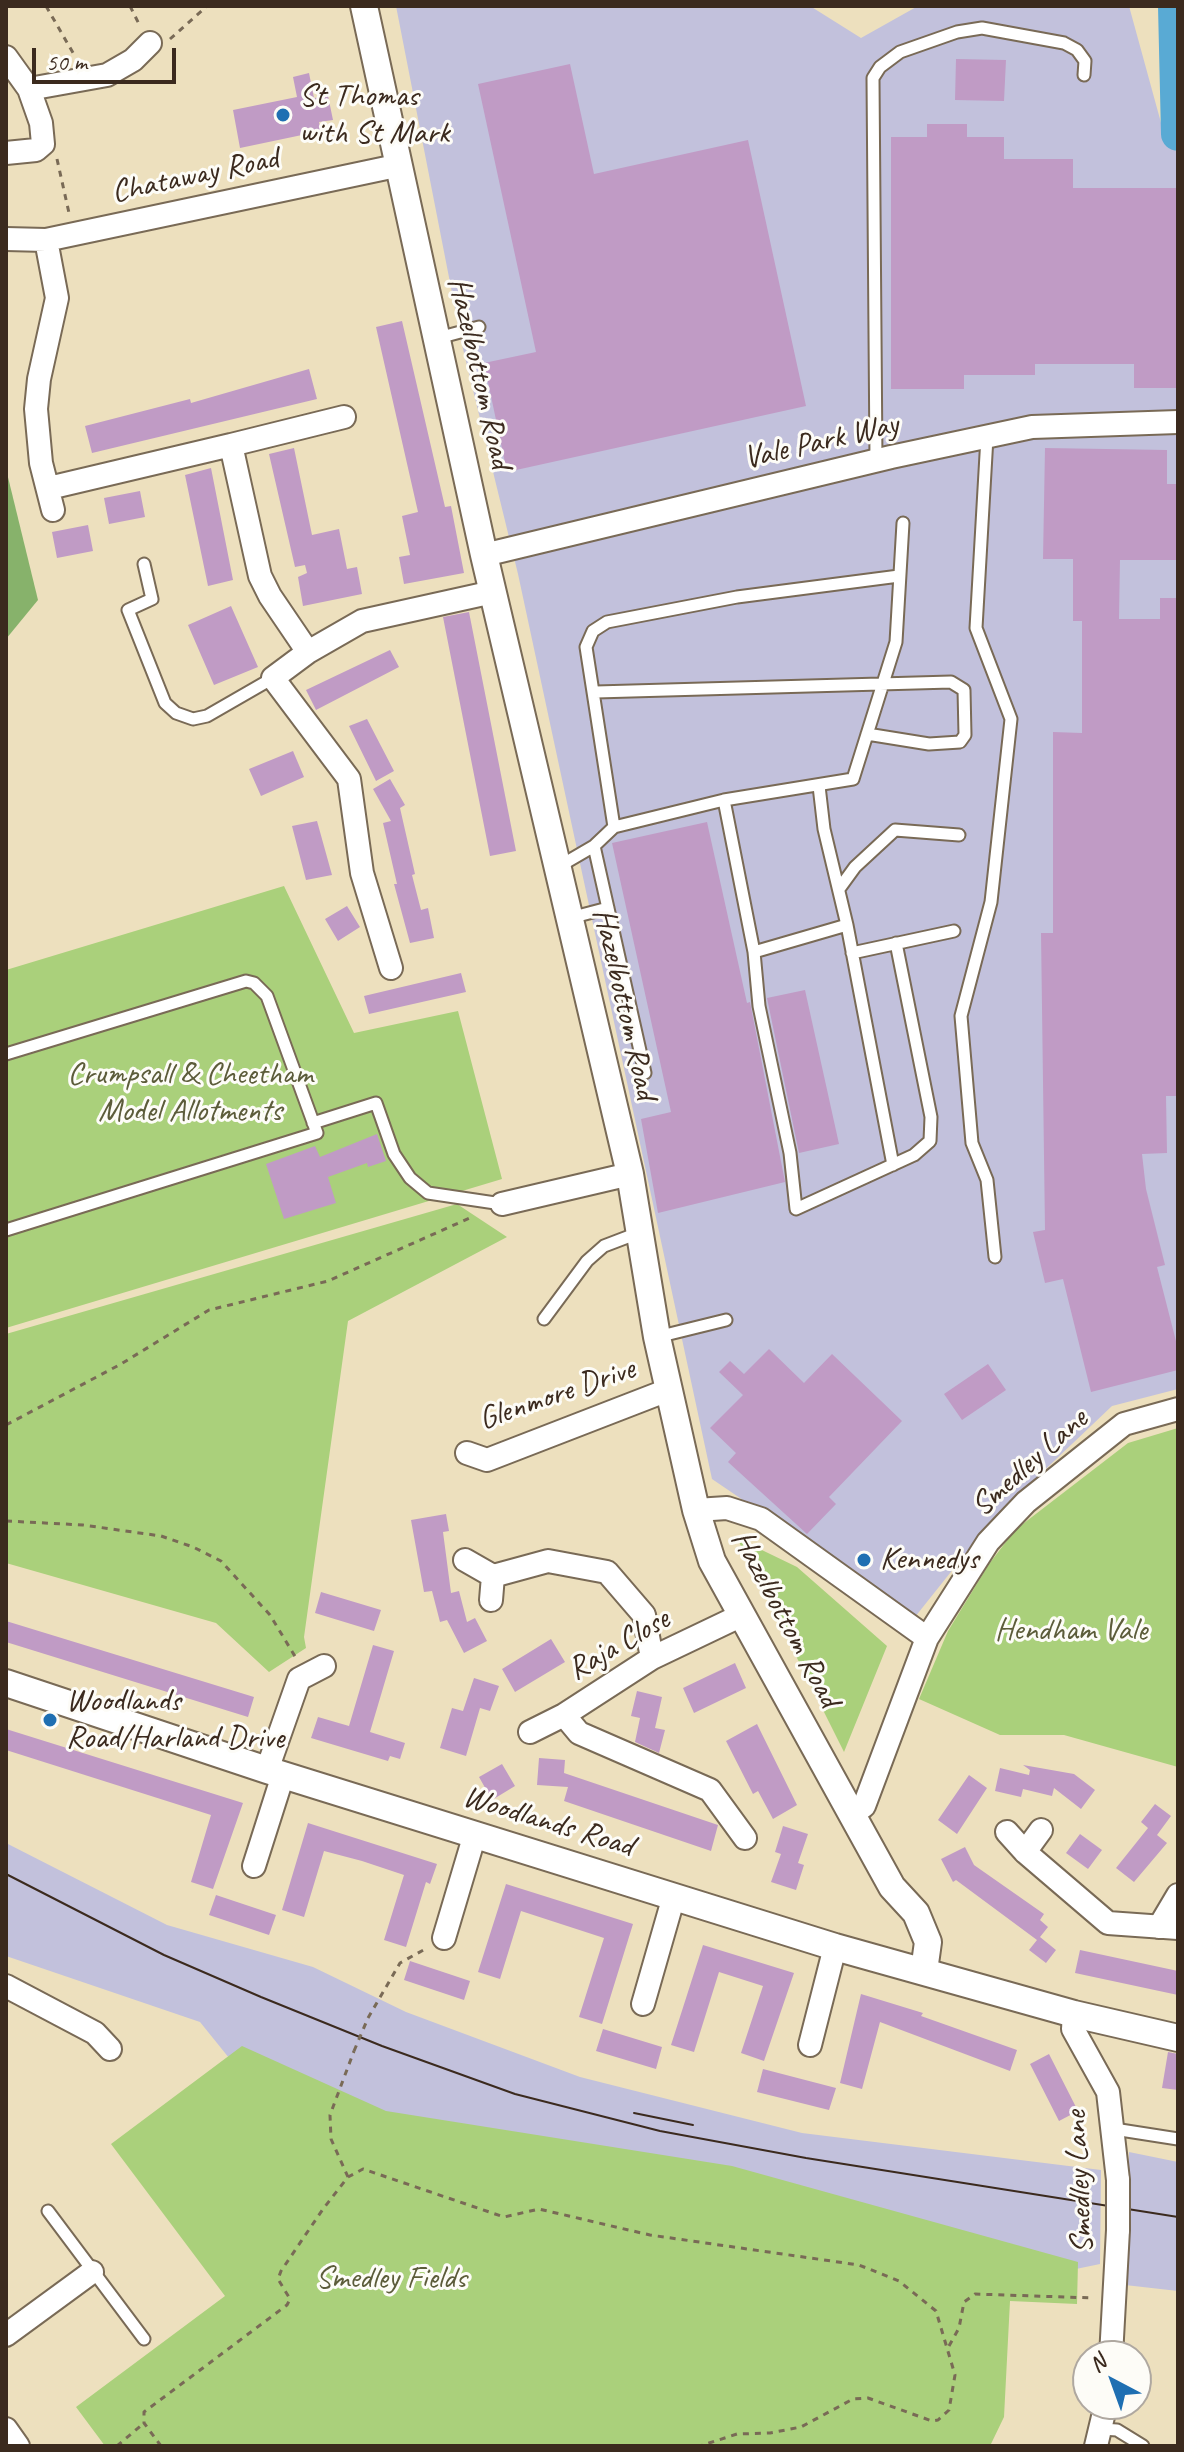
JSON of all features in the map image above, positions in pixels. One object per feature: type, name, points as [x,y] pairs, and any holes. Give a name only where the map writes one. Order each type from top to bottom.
[{"type":"street","name":"Hazelbottom Road","points":[[364,6],[396,166],[438,339],[484,555],[630,1174],[657,1337],[696,1510],[712,1561],[892,1887],[916,1913],[928,1942],[924,1971]]},
{"type":"street","points":[[29,89],[107,75],[133,60],[150,43]]},
{"type":"street","points":[[6,57],[29,89],[43,144],[36,150],[6,153]]},
{"type":"street","name":"Chataway Road","points":[[6,239],[46,240],[396,166]]},
{"type":"street","points":[[46,240],[57,298],[39,379],[36,409],[41,463],[51,499],[231,445],[344,417]]},
{"type":"street","name":"Vale Park Way","points":[[484,555],[1032,427],[1178,422]]},
{"type":"street","points":[[231,445],[260,576],[308,652]]},
{"type":"street","points":[[391,968],[362,873],[349,779],[273,678],[308,652],[362,621],[493,592]]},
{"type":"street","points":[[502,1204],[630,1174]]},
{"type":"street","name":"Glenmore Drive","points":[[467,1453],[487,1460],[668,1390]]},
{"type":"street","name":"Smedley Lane","points":[[851,1815],[864,1806],[927,1638],[988,1542],[1026,1502],[1124,1424],[1178,1409]]},
{"type":"street","points":[[696,1510],[727,1508],[761,1519],[927,1638]]},
{"type":"street","points":[[465,1560],[493,1576],[548,1561],[607,1572],[644,1615],[652,1658]]},
{"type":"street","points":[[491,1600],[493,1576]]},
{"type":"street","name":"Raja Close","points":[[530,1732],[564,1715],[652,1658],[742,1615]]},
{"type":"street","points":[[254,1866],[299,1679],[313,1667]]},
{"type":"street","name":"Woodlands Road","points":[[6,1683],[275,1773],[835,1947],[1074,2014],[1178,2038]]},
{"type":"street","points":[[564,1715],[579,1733],[710,1790],[745,1838]]},
{"type":"street","points":[[1025,1852],[1041,1830]]},
{"type":"street","points":[[1007,1832],[1025,1852],[1108,1923],[1169,1927],[1178,1895]]},
{"type":"street","points":[[444,1938],[475,1834]]},
{"type":"street","points":[[643,2004],[674,1896]]},
{"type":"street","points":[[810,2045],[835,1947]]},
{"type":"street","points":[[6,1986],[95,2033],[110,2049]]},
{"type":"street","name":"Smedley Lane","points":[[1074,2014],[1073,2029],[1108,2092],[1114,2129],[1118,2230],[1112,2340]]},
{"type":"street","points":[[6,2335],[92,2272]]},
{"type":"street","points":[[6,2429],[18,2446]]},
{"type":"lane","points":[[876,461],[873,78],[880,67],[900,52],[957,32],[982,28],[1064,43],[1077,50],[1085,61],[1084,75]]},
{"type":"lane","points":[[438,339],[479,327]]},
{"type":"lane","points":[[987,437],[976,628],[1011,719],[991,902],[961,1016],[972,1143],[987,1180],[995,1257]]},
{"type":"lane","points":[[557,867],[594,846],[614,827],[724,800],[853,779],[896,642],[903,523]]},
{"type":"lane","points":[[144,564],[152,599],[128,610],[165,703],[176,713],[193,719],[207,716],[273,678]]},
{"type":"lane","points":[[614,827],[596,692],[586,647],[593,631],[607,622],[737,597],[899,576]]},
{"type":"lane","points":[[596,692],[882,683],[958,685],[964,690],[965,735],[960,742],[929,744],[867,734]]},
{"type":"lane","points":[[819,786],[824,829],[847,925],[893,1165]]},
{"type":"lane","points":[[724,800],[754,952],[759,1006],[790,1153],[796,1209],[914,1155],[930,1141],[931,1117],[896,943]]},
{"type":"lane","points":[[839,889],[855,867],[895,830],[959,835]]},
{"type":"lane","points":[[594,846],[645,1073]]},
{"type":"lane","points":[[569,918],[608,908]]},
{"type":"lane","points":[[754,952],[847,925]]},
{"type":"lane","points":[[852,953],[954,931]]},
{"type":"lane","points":[[6,1054],[246,981],[254,983],[267,996],[317,1133],[6,1230]]},
{"type":"lane","points":[[313,1123],[376,1103],[394,1154],[410,1178],[428,1193],[448,1199],[502,1204]]},
{"type":"lane","points":[[544,1319],[574,1274],[587,1261],[604,1246],[639,1232]]},
{"type":"lane","points":[[657,1337],[726,1320]]},
{"type":"lane","points":[[1114,2129],[1178,2139]]},
{"type":"lane","points":[[48,2211],[144,2339]]},
{"type":"lane","points":[[1099,2437],[1117,2430],[1143,2446]]},
{"type":"path","points":[[46,6],[75,53],[80,80]]},
{"type":"path","points":[[150,43],[167,42],[207,6]]},
{"type":"path","points":[[43,144],[60,162],[73,234]]},
{"type":"path","points":[[6,1425],[121,1364],[209,1310],[328,1281],[502,1204]]},
{"type":"path","points":[[6,1521],[83,1525],[161,1536],[193,1547],[221,1561],[313,1667]]},
{"type":"path","points":[[348,2177],[331,2139],[330,2115],[354,2051],[368,2018],[400,1963],[444,1938]]},
{"type":"path","points":[[161,2446],[144,2423],[142,2416],[147,2409],[287,2305],[290,2299],[278,2279],[281,2271],[348,2177],[368,2170],[504,2217],[539,2209],[650,2235],[859,2265],[899,2281],[928,2302],[942,2324],[955,2375],[949,2410],[938,2420],[932,2421],[868,2398],[853,2399],[801,2427],[770,2433],[737,2434],[700,2446]]},
{"type":"path","points":[[949,2346],[959,2328],[964,2302],[975,2294],[1115,2299]]},
{"type":"path","points":[[117,2446],[144,2423]]},
{"type":"shaded area","points":[[396,6],[810,6],[861,38],[918,6],[1129,6],[1166,141],[1178,153],[1178,1389],[1112,1406],[993,1519],[915,1617],[712,1479],[518,574],[463,349]]},
{"type":"shaded area","points":[[6,1843],[167,1925],[313,1967],[406,2012],[580,2077],[802,2133],[1101,2170],[1100,2264],[1052,2274],[958,2266],[242,2074],[200,2022],[6,1956]]},
{"type":"shaded area","points":[[1129,2152],[1178,2162],[1178,2291],[1125,2285]]},
{"type":"green space","points":[[6,469],[38,600],[6,639]]},
{"type":"green space","name":"Crumpsall & Cheetham Model Allotments","points":[[284,886],[354,1033],[458,1011],[502,1179],[6,1328],[6,970]]},
{"type":"green space","points":[[457,1204],[507,1237],[348,1321],[304,1637],[306,1648],[269,1672],[216,1623],[6,1563],[6,1334]]},
{"type":"green space","name":"Hendham Vale","points":[[1178,1428],[1178,1767],[1064,1735],[1000,1735],[919,1699],[948,1631],[989,1564],[1015,1530],[1128,1443]]},
{"type":"green space","points":[[737,1538],[797,1567],[887,1646],[844,1752]]},
{"type":"green space","name":"Smedley Fields","points":[[242,2046],[386,2111],[732,2166],[1078,2262],[1077,2304],[1010,2301],[1004,2417],[990,2446],[105,2446],[76,2407],[225,2296],[111,2144]]},
{"type":"building","points":[[956,59],[1006,60],[1004,101],[955,100]]},
{"type":"building","points":[[570,64],[594,174],[748,140],[806,406],[507,472],[484,363],[536,352],[478,84]]},
{"type":"building","name":"St Thomas with St Mark","points":[[309,73],[314,98],[328,96],[333,120],[319,122],[321,131],[240,148],[233,110],[297,97],[293,77]]},
{"type":"building","points":[[927,124],[967,124],[967,137],[1004,137],[1004,159],[1073,159],[1073,188],[1177,188],[1178,388],[1134,388],[1134,364],[1035,364],[1035,375],[964,375],[964,389],[891,389],[891,137],[927,137]]},
{"type":"building","points":[[402,321],[445,507],[451,506],[464,573],[404,584],[399,557],[410,555],[402,516],[418,512],[376,327]]},
{"type":"building","points":[[309,369],[317,399],[92,453],[85,426],[190,399],[191,403]]},
{"type":"building","points":[[294,448],[312,535],[339,529],[347,569],[357,567],[362,594],[303,606],[298,577],[307,573],[305,565],[295,567],[269,454]]},
{"type":"building","points":[[1045,448],[1167,450],[1167,484],[1178,484],[1178,560],[1120,560],[1119,619],[1160,619],[1160,598],[1178,598],[1178,1096],[1166,1096],[1167,1153],[1142,1154],[1146,1189],[1165,1265],[1157,1267],[1178,1349],[1178,1370],[1091,1392],[1063,1279],[1045,1283],[1033,1232],[1045,1230],[1041,933],[1053,933],[1053,732],[1082,733],[1082,621],[1073,621],[1073,559],[1043,559]]},
{"type":"building","points":[[211,468],[233,580],[208,586],[185,475]]},
{"type":"building","points":[[140,491],[145,517],[109,524],[104,498]]},
{"type":"building","points":[[88,525],[93,551],[57,558],[52,532]]},
{"type":"building","points":[[231,606],[258,667],[214,685],[188,625]]},
{"type":"building","points":[[469,612],[516,851],[490,856],[443,617]]},
{"type":"building","points":[[390,650],[399,667],[316,710],[306,690]]},
{"type":"building","points":[[367,719],[394,771],[376,781],[349,726]]},
{"type":"building","points":[[293,751],[304,777],[261,796],[249,769]]},
{"type":"building","points":[[390,779],[405,805],[400,808],[415,874],[412,875],[421,910],[428,908],[434,938],[410,943],[394,884],[397,884],[383,823],[391,821],[373,789]]},
{"type":"building","points":[[317,821],[332,875],[306,880],[292,826]]},
{"type":"building","points":[[707,822],[747,1003],[750,1002],[785,1182],[658,1213],[641,1119],[671,1112],[612,843]]},
{"type":"building","points":[[347,906],[360,927],[338,941],[325,919]]},
{"type":"building","points":[[461,973],[466,992],[369,1014],[364,996]]},
{"type":"building","points":[[805,990],[839,1144],[799,1153],[767,998]]},
{"type":"building","points":[[377,1134],[386,1161],[368,1167],[367,1163],[328,1177],[336,1203],[284,1219],[266,1164],[315,1146],[320,1157]]},
{"type":"building","points":[[769,1349],[804,1383],[832,1354],[902,1421],[829,1497],[836,1504],[807,1534],[728,1462],[736,1453],[710,1428],[743,1395],[719,1372],[730,1361],[744,1374]]},
{"type":"building","points":[[988,1364],[1006,1390],[962,1420],[944,1394]]},
{"type":"building","points":[[446,1514],[449,1531],[443,1532],[451,1593],[459,1591],[467,1622],[475,1618],[487,1641],[464,1653],[447,1620],[440,1622],[432,1591],[424,1592],[411,1520]]},
{"type":"building","points":[[321,1592],[381,1610],[374,1631],[315,1613]]},
{"type":"building","points":[[6,1621],[254,1697],[248,1717],[6,1642]]},
{"type":"building","points":[[551,1639],[565,1662],[515,1692],[502,1669]]},
{"type":"building","points":[[373,1645],[394,1651],[370,1732],[405,1743],[400,1759],[390,1756],[388,1761],[311,1738],[318,1717],[349,1726]]},
{"type":"building","points":[[735,1663],[746,1688],[694,1713],[683,1688]]},
{"type":"building","points":[[474,1678],[499,1686],[490,1711],[480,1708],[466,1756],[440,1748],[452,1708],[463,1711]]},
{"type":"building","points":[[637,1691],[662,1697],[655,1728],[665,1730],[659,1753],[635,1742],[640,1718],[631,1716]]},
{"type":"building","points":[[757,1724],[797,1805],[773,1819],[758,1791],[753,1794],[726,1741]]},
{"type":"building","points":[[6,1729],[243,1803],[213,1889],[191,1882],[211,1815],[6,1750]]},
{"type":"building","points":[[539,1758],[565,1760],[564,1773],[718,1825],[711,1851],[564,1801],[568,1787],[537,1785]]},
{"type":"building","points":[[502,1764],[515,1786],[492,1800],[479,1777]]},
{"type":"building","points":[[1023,1765],[1074,1774],[1095,1790],[1081,1809],[1054,1788],[1052,1796],[1023,1789],[1021,1797],[995,1791],[1000,1768],[1029,1775],[1030,1770]]},
{"type":"building","points":[[969,1775],[987,1788],[957,1834],[938,1820]]},
{"type":"building","points":[[1155,1804],[1171,1816],[1157,1835],[1167,1843],[1134,1882],[1116,1868],[1148,1828],[1141,1822]]},
{"type":"building","points":[[308,1823],[437,1864],[430,1884],[426,1882],[406,1947],[384,1940],[404,1875],[362,1861],[324,1851],[304,1917],[282,1910]]},
{"type":"building","points":[[783,1826],[808,1834],[798,1863],[804,1865],[796,1890],[771,1882],[781,1854],[775,1852]]},
{"type":"building","points":[[1080,1834],[1102,1850],[1088,1869],[1066,1853]]},
{"type":"building","points":[[965,1847],[974,1865],[1044,1914],[1040,1920],[1048,1927],[1040,1937],[1056,1950],[1046,1963],[1029,1950],[1037,1940],[956,1880],[953,1882],[941,1859]]},
{"type":"building","points":[[506,1884],[633,1924],[602,2024],[579,2017],[604,1938],[521,1911],[500,1979],[478,1972]]},
{"type":"building","points":[[216,1895],[276,1915],[269,1935],[209,1915]]},
{"type":"building","points":[[703,1945],[794,1973],[764,2061],[741,2053],[763,1986],[719,1972],[694,2052],[671,2045]]},
{"type":"building","points":[[1080,1950],[1178,1971],[1178,1995],[1075,1973]]},
{"type":"building","points":[[410,1961],[470,1981],[464,2000],[404,1980]]},
{"type":"building","points":[[861,1994],[923,2013],[921,2016],[1017,2050],[1010,2071],[880,2022],[862,2089],[840,2083]]},
{"type":"building","points":[[603,2029],[662,2047],[656,2069],[596,2051]]},
{"type":"building","points":[[1168,2052],[1178,2054],[1178,2090],[1162,2088]]},
{"type":"building","points":[[1049,2054],[1078,2111],[1059,2121],[1030,2064]]},
{"type":"building","points":[[763,2069],[836,2088],[829,2110],[757,2092]]},
{"type":"waterway","points":[[1175,6],[1178,134]]},
{"type":"tram line","points":[[6,1874],[164,1955],[261,1997],[382,2046],[515,2094],[660,2131],[806,2158],[1178,2217]]},
{"type":"tram line","points":[[634,2113],[693,2125]]},
{"type":"place","name":"St Thomas with St Mark","points":[[283,115]]},
{"type":"place","name":"Kennedys","points":[[864,1560]]},
{"type":"place","name":"Woodlands Road/Harland Drive","points":[[50,1720]]}]
